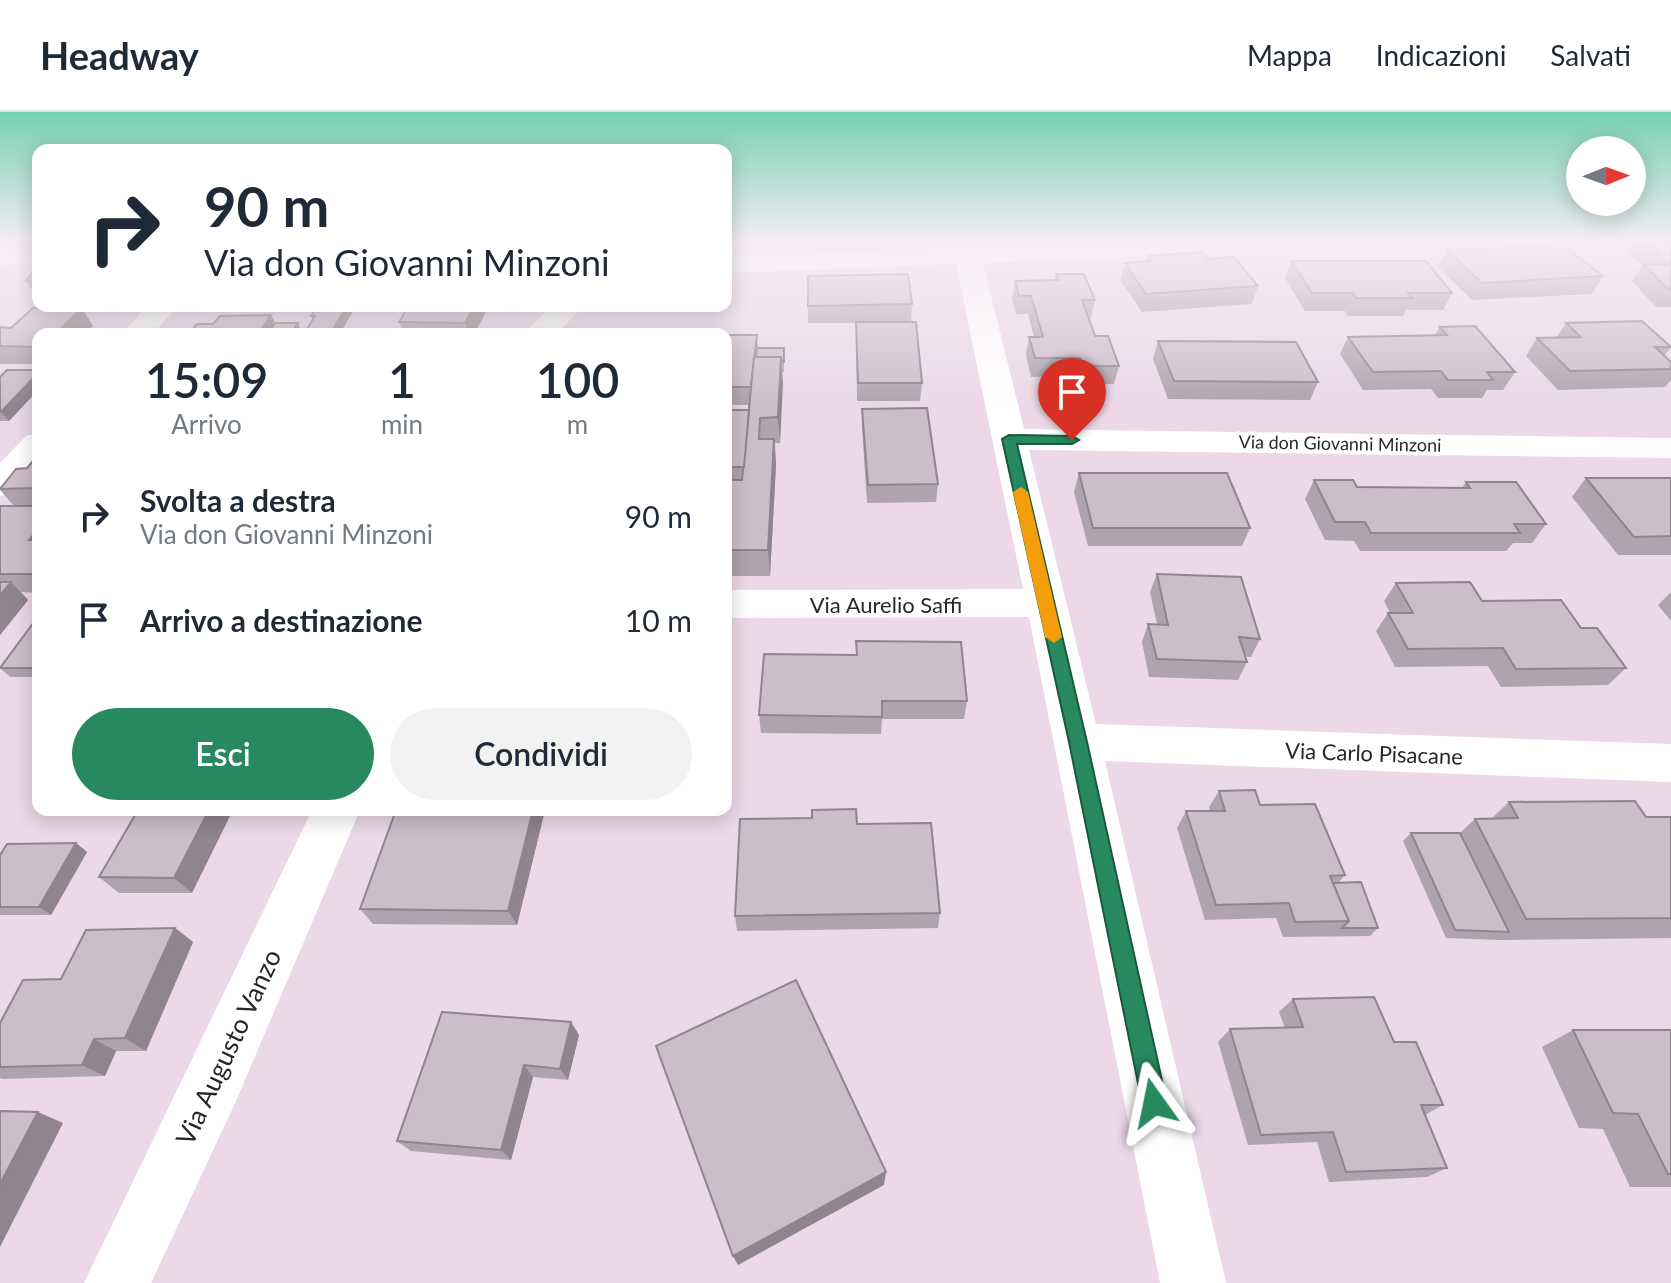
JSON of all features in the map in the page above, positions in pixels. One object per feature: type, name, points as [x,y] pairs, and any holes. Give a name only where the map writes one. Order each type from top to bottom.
[{"type":"street","points":[[977,298],[1078,742],[1193,1283]]},
{"type":"street","points":[[143,328],[157,312]]},
{"type":"street","points":[[537,328],[554,312]]},
{"type":"street","points":[[543,328],[556,312]]},
{"type":"street","name":"Via don Giovanni Minzoni","points":[[1009,439],[1671,448]]},
{"type":"street","points":[[0,485],[32,450]]},
{"type":"street","name":"Via Aurelio Saffi","points":[[732,604],[1046,603]]},
{"type":"street","name":"Via Carlo Pisacane","points":[[1078,742],[1671,763]]},
{"type":"street","name":"Via Augusto Vanzo","points":[[117,1283],[215,1080],[333,816]]},
{"type":"building","points":[[808,298],[911,298],[912,304],[808,306]]},
{"type":"building","points":[[1031,298],[1094,298],[1095,300],[1082,300],[1095,336],[1108,336],[1119,366],[1083,366],[1080,358],[1035,358],[1029,337],[1043,337]]},
{"type":"building","points":[[32,309],[32,312],[78,312],[61,328],[32,328],[32,347],[0,346],[0,327],[11,328]]},
{"type":"building","points":[[313,312],[343,312],[334,328],[308,328],[315,316],[311,316]]},
{"type":"building","points":[[405,312],[471,312],[465,323],[399,322]]},
{"type":"building","points":[[271,315],[262,328],[194,328],[197,324],[213,324],[220,316]]},
{"type":"building","points":[[1642,321],[1671,347],[1655,347],[1671,362],[1671,369],[1570,371],[1537,338],[1581,337],[1566,323]]},
{"type":"building","points":[[856,322],[916,322],[922,383],[858,383]]},
{"type":"building","points":[[275,323],[298,323],[295,328],[272,328]]},
{"type":"building","points":[[1475,326],[1515,372],[1487,372],[1493,380],[1448,380],[1441,371],[1373,372],[1348,337],[1447,335],[1440,327]]},
{"type":"building","points":[[732,335],[757,335],[751,387],[732,387]]},
{"type":"building","points":[[1158,341],[1296,342],[1318,382],[1174,381]]},
{"type":"building","points":[[757,348],[784,348],[784,362],[781,357],[756,357]]},
{"type":"building","points":[[754,357],[781,357],[778,417],[760,418],[759,439],[774,439],[768,550],[732,550],[732,480],[742,480]]},
{"type":"building","points":[[7,370],[32,370],[32,379],[1,412],[0,412],[0,377]]},
{"type":"building","points":[[927,408],[938,484],[868,485],[862,409]]},
{"type":"building","points":[[732,410],[749,410],[744,467],[732,467]]},
{"type":"building","points":[[32,462],[32,488],[0,489],[16,469],[27,468]]},
{"type":"building","points":[[1079,473],[1227,473],[1250,528],[1093,528]]},
{"type":"building","points":[[1586,478],[1671,478],[1671,536],[1634,537]]},
{"type":"building","points":[[1314,480],[1353,480],[1357,487],[1470,488],[1466,482],[1516,482],[1546,524],[1514,524],[1520,533],[1371,533],[1365,522],[1335,522]]},
{"type":"building","points":[[0,506],[32,506],[32,536],[29,540],[32,540],[32,574],[0,574]]},
{"type":"building","points":[[1157,574],[1241,577],[1260,639],[1239,637],[1247,662],[1157,659],[1148,624],[1168,625]]},
{"type":"building","points":[[0,582],[11,582],[0,595]]},
{"type":"building","points":[[1470,582],[1482,601],[1561,600],[1581,628],[1597,628],[1626,668],[1516,669],[1503,648],[1408,649],[1388,613],[1413,613],[1396,583]]},
{"type":"building","points":[[32,625],[32,668],[0,668]]},
{"type":"building","points":[[856,641],[961,642],[967,701],[882,701],[882,717],[759,715],[764,654],[857,655]]},
{"type":"building","points":[[1255,790],[1260,805],[1315,804],[1345,875],[1330,876],[1349,921],[1295,922],[1289,903],[1216,905],[1186,811],[1225,811],[1219,791]]},
{"type":"building","points":[[1635,801],[1646,817],[1671,817],[1671,918],[1526,919],[1475,819],[1518,818],[1509,802]]},
{"type":"building","points":[[856,809],[857,824],[931,823],[940,913],[735,916],[740,819],[812,818],[812,810]]},
{"type":"building","points":[[135,816],[206,816],[174,878],[99,877]]},
{"type":"building","points":[[394,816],[532,816],[508,911],[360,909]]},
{"type":"building","points":[[1411,833],[1460,833],[1509,932],[1455,930]]},
{"type":"building","points":[[76,843],[39,907],[0,907],[0,855],[7,844]]},
{"type":"building","points":[[1361,882],[1378,928],[1342,928],[1349,921],[1333,883]]},
{"type":"building","points":[[175,928],[125,1038],[94,1039],[82,1065],[0,1067],[0,1023],[23,980],[61,979],[86,930]]},
{"type":"building","points":[[796,980],[886,1172],[733,1256],[656,1046]]},
{"type":"building","points":[[1374,997],[1394,1042],[1416,1042],[1443,1105],[1421,1105],[1447,1168],[1346,1172],[1333,1132],[1261,1135],[1230,1029],[1303,1027],[1293,999]]},
{"type":"building","points":[[442,1012],[571,1022],[560,1069],[524,1065],[501,1150],[397,1141]]},
{"type":"building","points":[[1573,1030],[1671,1030],[1671,1174],[1668,1174],[1638,1114],[1613,1113]]},
{"type":"building","points":[[0,1111],[38,1112],[0,1184]]},
{"type":"slow traffic","points":[[1021,492],[1054,637]]},
{"type":"route","points":[[1072,440],[1009,439],[1078,742],[1154,1103]]}]
